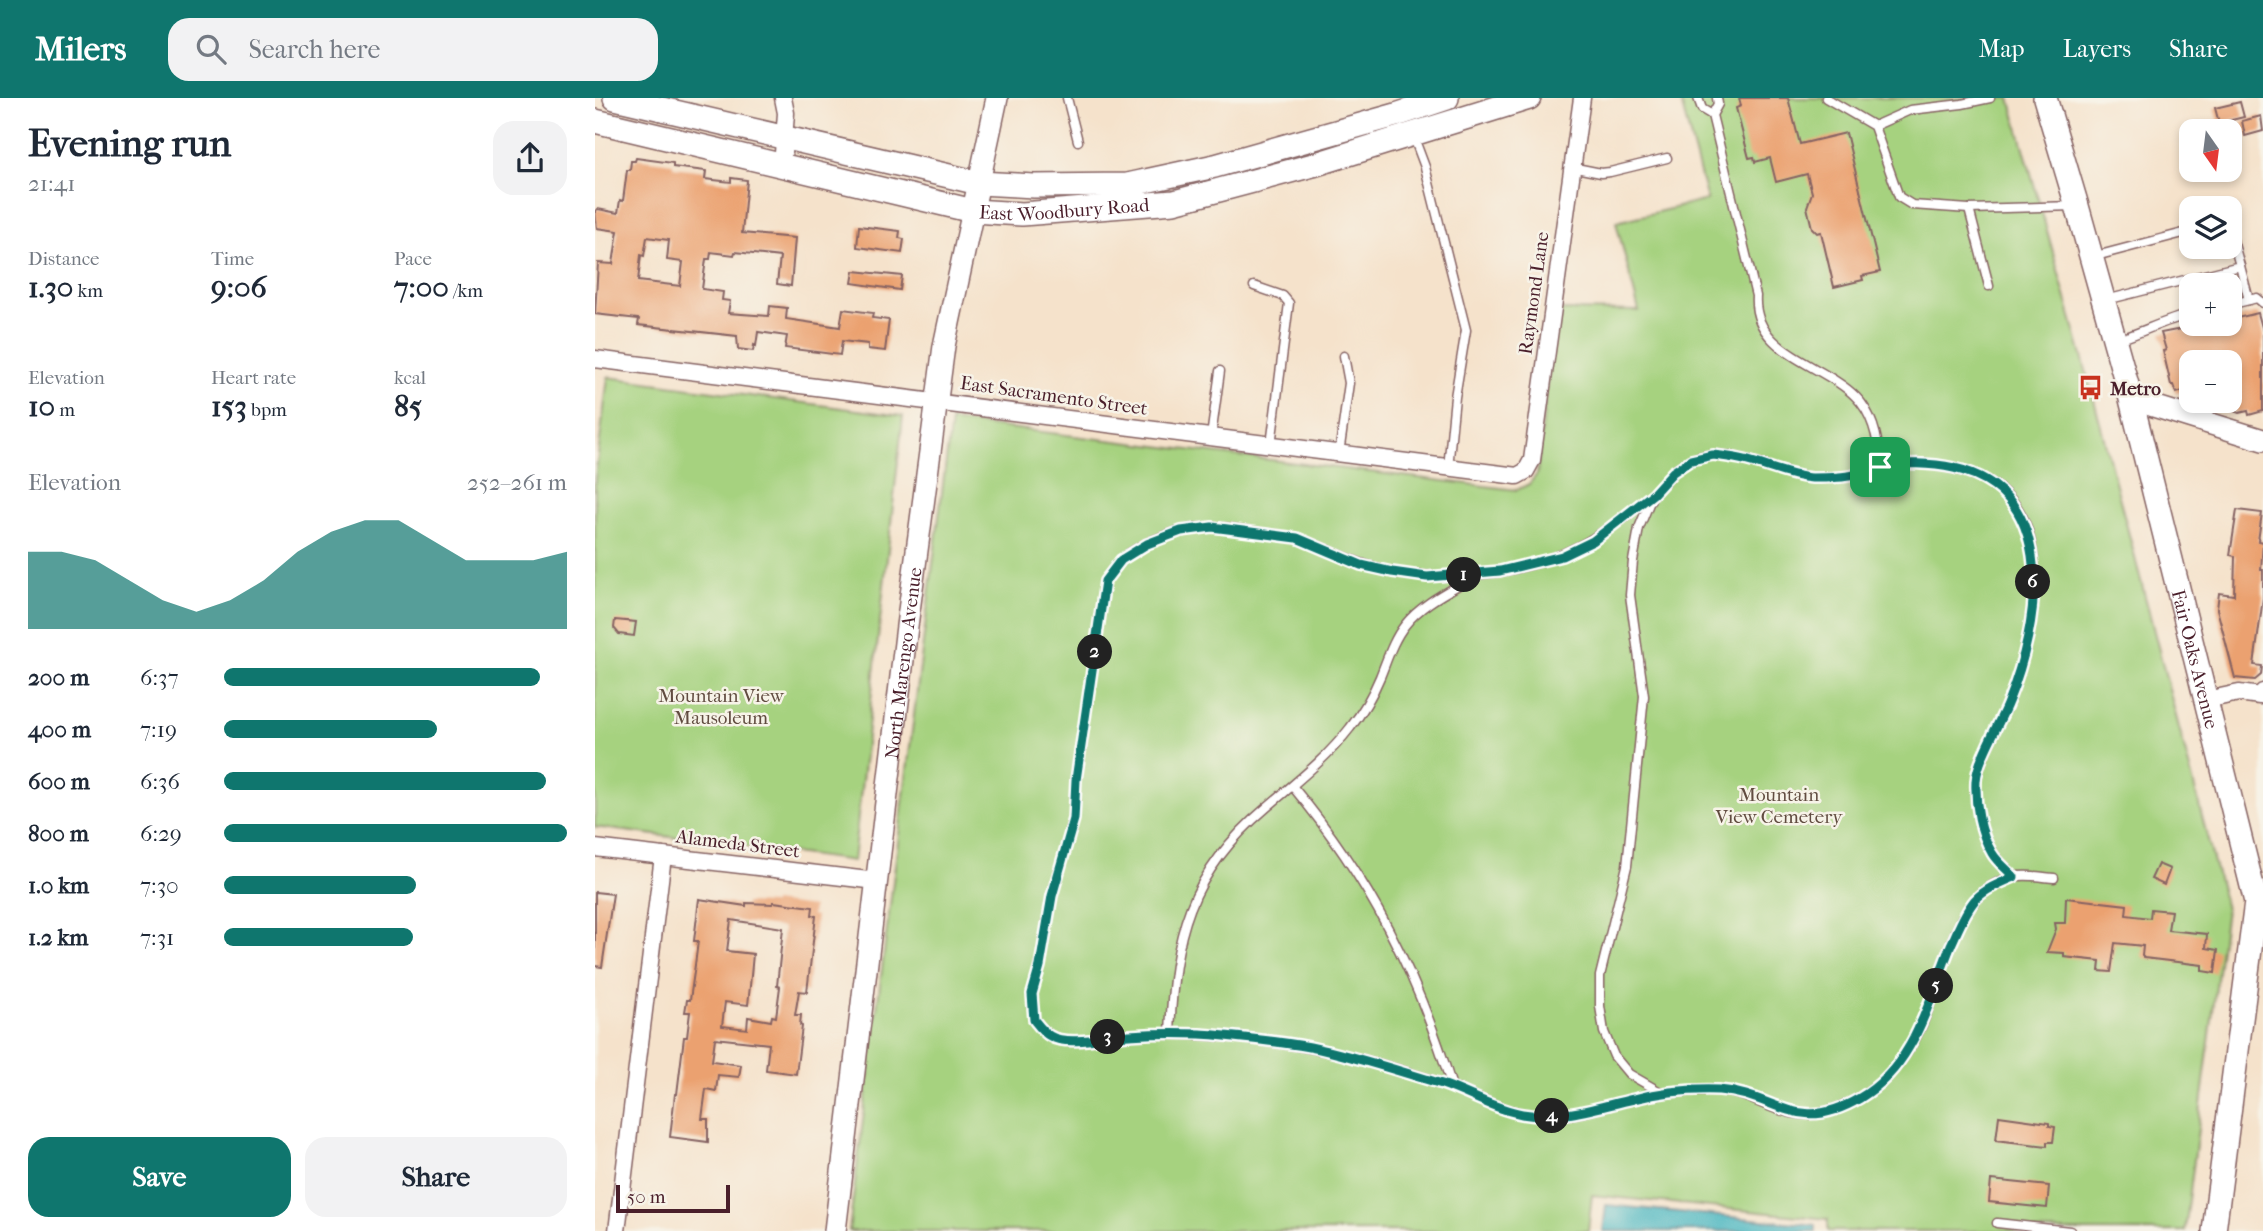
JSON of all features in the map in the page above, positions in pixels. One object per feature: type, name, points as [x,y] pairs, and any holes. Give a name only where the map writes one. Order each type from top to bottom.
[{"type":"main road","name":"East Woodbury Road","points":[[615,98],[979,183],[1034,186],[1127,185],[1215,166],[1398,108],[1447,98]]},
{"type":"main road","name":"East Woodbury Road","points":[[595,121],[973,211],[1022,214],[1174,202],[1313,165],[1529,98]]},
{"type":"main road","name":"Fair Oaks Avenue","points":[[2045,98],[2131,399],[2206,701],[2260,902],[2214,1231]]},
{"type":"street","points":[[782,167],[786,113],[783,98]]},
{"type":"street","name":"North Marengo Avenue","points":[[835,1231],[944,345],[997,98]]},
{"type":"street","name":"Raymond Lane","points":[[1507,476],[1517,476],[1526,471],[1532,460],[1582,98]]},
{"type":"street","name":"East Sacramento Street","points":[[595,359],[1507,476]]},
{"type":"street","points":[[2131,399],[2263,440]]},
{"type":"street","points":[[2206,701],[2239,693],[2260,696],[2263,692]]},
{"type":"street","name":"Alameda Street","points":[[595,848],[877,881]]},
{"type":"street","points":[[617,1231],[663,856]]},
{"type":"lane","points":[[1067,98],[1079,141]]},
{"type":"lane","points":[[1698,98],[1702,109],[1712,114]]},
{"type":"lane","points":[[1717,98],[1718,104],[1712,114],[1756,296],[1755,309],[1762,328],[1791,355],[1838,382],[1857,398],[1872,421],[1879,446],[1880,467]]},
{"type":"lane","points":[[1826,98],[1874,125],[1899,197],[1912,205],[1969,209],[2077,206]]},
{"type":"lane","points":[[1874,125],[1910,110],[1990,98]]},
{"type":"lane","points":[[1398,108],[1413,135],[1425,167],[1466,330],[1455,397],[1448,468]]},
{"type":"lane","points":[[1571,167],[1601,173],[1667,158]]},
{"type":"lane","points":[[1969,209],[1989,286]]},
{"type":"lane","points":[[2092,258],[2179,234]]},
{"type":"lane","points":[[2238,259],[2249,300]]},
{"type":"lane","points":[[2103,300],[2240,266]]},
{"type":"lane","points":[[1254,286],[1283,296],[1289,303],[1271,445]]},
{"type":"lane","points":[[2242,302],[2257,298],[2263,303]]},
{"type":"lane","points":[[2115,341],[2179,317]]},
{"type":"lane","points":[[1339,454],[1349,383],[1345,356]]},
{"type":"lane","points":[[1211,437],[1220,371]]},
{"type":"lane","points":[[2014,877],[1993,854],[1983,831],[1976,778],[2019,673],[2030,624],[2034,586],[2032,550],[2023,519],[2008,496],[1990,482],[1954,468],[1911,464],[1880,467],[1854,475],[1809,478],[1739,458],[1713,455],[1691,460],[1673,472],[1653,494],[1593,541],[1562,556],[1476,575],[1427,577],[1392,572],[1361,565],[1297,538],[1212,527],[1181,531],[1147,544],[1121,560],[1105,581],[1076,780],[1074,819],[1052,896],[1040,966],[1032,994],[1034,1020],[1049,1036],[1063,1041],[1206,1034],[1312,1048],[1381,1065],[1452,1087],[1492,1105],[1521,1114],[1547,1116],[1578,1113],[1662,1093],[1716,1090],[1734,1092],[1799,1114],[1818,1113],[1859,1099],[1881,1084],[1896,1068],[1921,1028],[1961,921],[1975,900],[1993,886],[2014,877],[2054,878]]},
{"type":"lane","points":[[1653,494],[1639,528],[1633,561],[1630,595],[1644,695],[1627,866],[1600,976],[1600,1006],[1604,1032],[1613,1056],[1629,1074],[1662,1093]]},
{"type":"lane","points":[[1170,1034],[1177,952],[1185,918],[1199,886],[1220,854],[1243,829],[1324,758],[1368,703],[1391,649],[1405,625],[1424,607],[1476,575]]},
{"type":"lane","points":[[1293,787],[1329,829],[1384,919],[1421,995],[1452,1087]]},
{"type":"lane","points":[[1997,1223],[2070,1231]]},
{"type":"green space","name":"Mountain View Cemetery","points":[[1680,98],[2010,98],[2092,392],[2226,909],[2185,1231],[1828,1231],[1828,1219],[1592,1195],[1588,1231],[849,1231],[951,421],[1517,490],[1529,484],[1537,474],[1555,310],[1639,311],[1616,222],[1707,200]]},
{"type":"green space","points":[[608,377],[903,416],[853,861],[595,827],[595,479]]},
{"type":"water","points":[[1606,1205],[1816,1225],[1816,1231],[1603,1231]]},
{"type":"building","points":[[1739,98],[1788,98],[1800,144],[1846,133],[1880,272],[1862,276],[1863,280],[1834,287],[1821,232],[1817,233],[1812,228],[1807,207],[1812,193],[1807,174],[1776,182],[1770,158],[1755,162],[1754,157],[1749,158],[1736,108],[1741,106]]},
{"type":"building","points":[[2240,102],[2244,117],[2218,119],[2215,108]]},
{"type":"building","points":[[2261,116],[2263,131],[2245,136],[2242,121]]},
{"type":"building","points":[[636,158],[673,163],[673,167],[706,171],[705,179],[731,182],[731,178],[747,180],[742,233],[795,238],[791,286],[777,284],[780,257],[711,252],[710,259],[706,259],[702,289],[723,292],[722,300],[730,301],[728,313],[769,316],[770,306],[787,308],[786,319],[840,327],[843,309],[873,313],[872,318],[889,320],[885,351],[868,349],[868,344],[842,341],[840,355],[785,348],[787,336],[758,332],[753,351],[738,349],[737,336],[638,325],[639,319],[595,314],[598,263],[613,264],[618,231],[597,228],[595,211],[598,209],[618,213],[620,200],[623,201],[627,170],[630,170],[631,161]],"holes":[[[647,237],[669,240],[667,260],[683,262],[680,286],[638,281],[641,255],[644,256]]]},
{"type":"building","points":[[859,226],[900,231],[899,238],[904,239],[902,253],[857,247]]},
{"type":"building","points":[[854,271],[902,276],[900,290],[852,283]]},
{"type":"building","points":[[2258,313],[2263,331],[2263,411],[2249,415],[2248,411],[2242,412],[2242,350],[2179,350],[2179,392],[2176,393],[2171,385],[2161,333],[2179,329],[2179,336],[2242,336],[2242,317]]},
{"type":"building","points":[[2237,510],[2262,513],[2258,541],[2263,542],[2263,598],[2254,665],[2262,666],[2261,675],[2255,680],[2235,678],[2217,609],[2219,593],[2234,595],[2235,556],[2230,555]]},
{"type":"building","name":"Mountain View Mausoleum","points":[[615,620],[636,622],[634,636],[619,634],[614,628]]},
{"type":"building","points":[[2158,864],[2170,869],[2164,885],[2151,879]]},
{"type":"building","points":[[595,892],[613,894],[602,967],[595,966]]},
{"type":"building","points":[[2066,898],[2127,905],[2126,915],[2150,918],[2151,909],[2171,911],[2168,930],[2207,934],[2206,948],[2218,950],[2215,973],[2202,971],[2202,965],[2144,958],[2143,946],[2115,943],[2111,972],[2099,971],[2100,961],[2047,952],[2056,929],[2055,923],[2065,923]]},
{"type":"building","points":[[699,899],[746,906],[746,903],[773,902],[813,907],[812,915],[816,916],[807,992],[799,991],[795,1015],[801,1015],[802,1026],[796,1074],[766,1070],[769,1044],[715,1038],[712,1061],[741,1065],[739,1077],[718,1075],[716,1091],[706,1089],[702,1119],[708,1119],[708,1142],[670,1137],[684,1037],[687,1037],[690,1012],[685,1012],[687,1000],[690,1000],[698,941],[694,941]],"holes":[[[731,920],[783,928],[776,1017],[772,1016],[771,1021],[748,1017],[747,1029],[722,1026],[725,1002],[748,1005],[753,954],[727,951]]]},
{"type":"building","points":[[1999,1116],[2049,1123],[2049,1126],[2055,1127],[2053,1142],[2047,1142],[2047,1146],[1996,1140]]},
{"type":"building","points":[[1991,1180],[2049,1186],[2047,1208],[1989,1202]]},
{"type":"place","name":"Metro","points":[[2090,388]]},
{"type":"route","points":[[1713,455],[1739,458],[1809,478],[1854,475],[1880,467],[1911,464],[1954,468],[1990,482],[2008,496],[2023,519],[2032,550],[2034,586],[2030,624],[2019,673],[1976,778],[1983,831],[1993,854],[2014,877],[1993,886],[1975,900],[1961,921],[1921,1028],[1896,1068],[1881,1084],[1859,1099],[1839,1108],[1799,1114],[1734,1092],[1692,1091],[1635,1098],[1578,1113],[1547,1116],[1521,1114],[1492,1105],[1452,1087],[1381,1065],[1312,1048],[1206,1034],[1129,1035],[1063,1041],[1049,1036],[1034,1020],[1032,994],[1040,966],[1052,896],[1074,819],[1076,780],[1105,581],[1121,560],[1147,544],[1181,531],[1212,527],[1297,538],[1361,565],[1392,572],[1427,577],[1476,575],[1562,556],[1593,541],[1653,494],[1673,472],[1691,460],[1713,455]]}]
